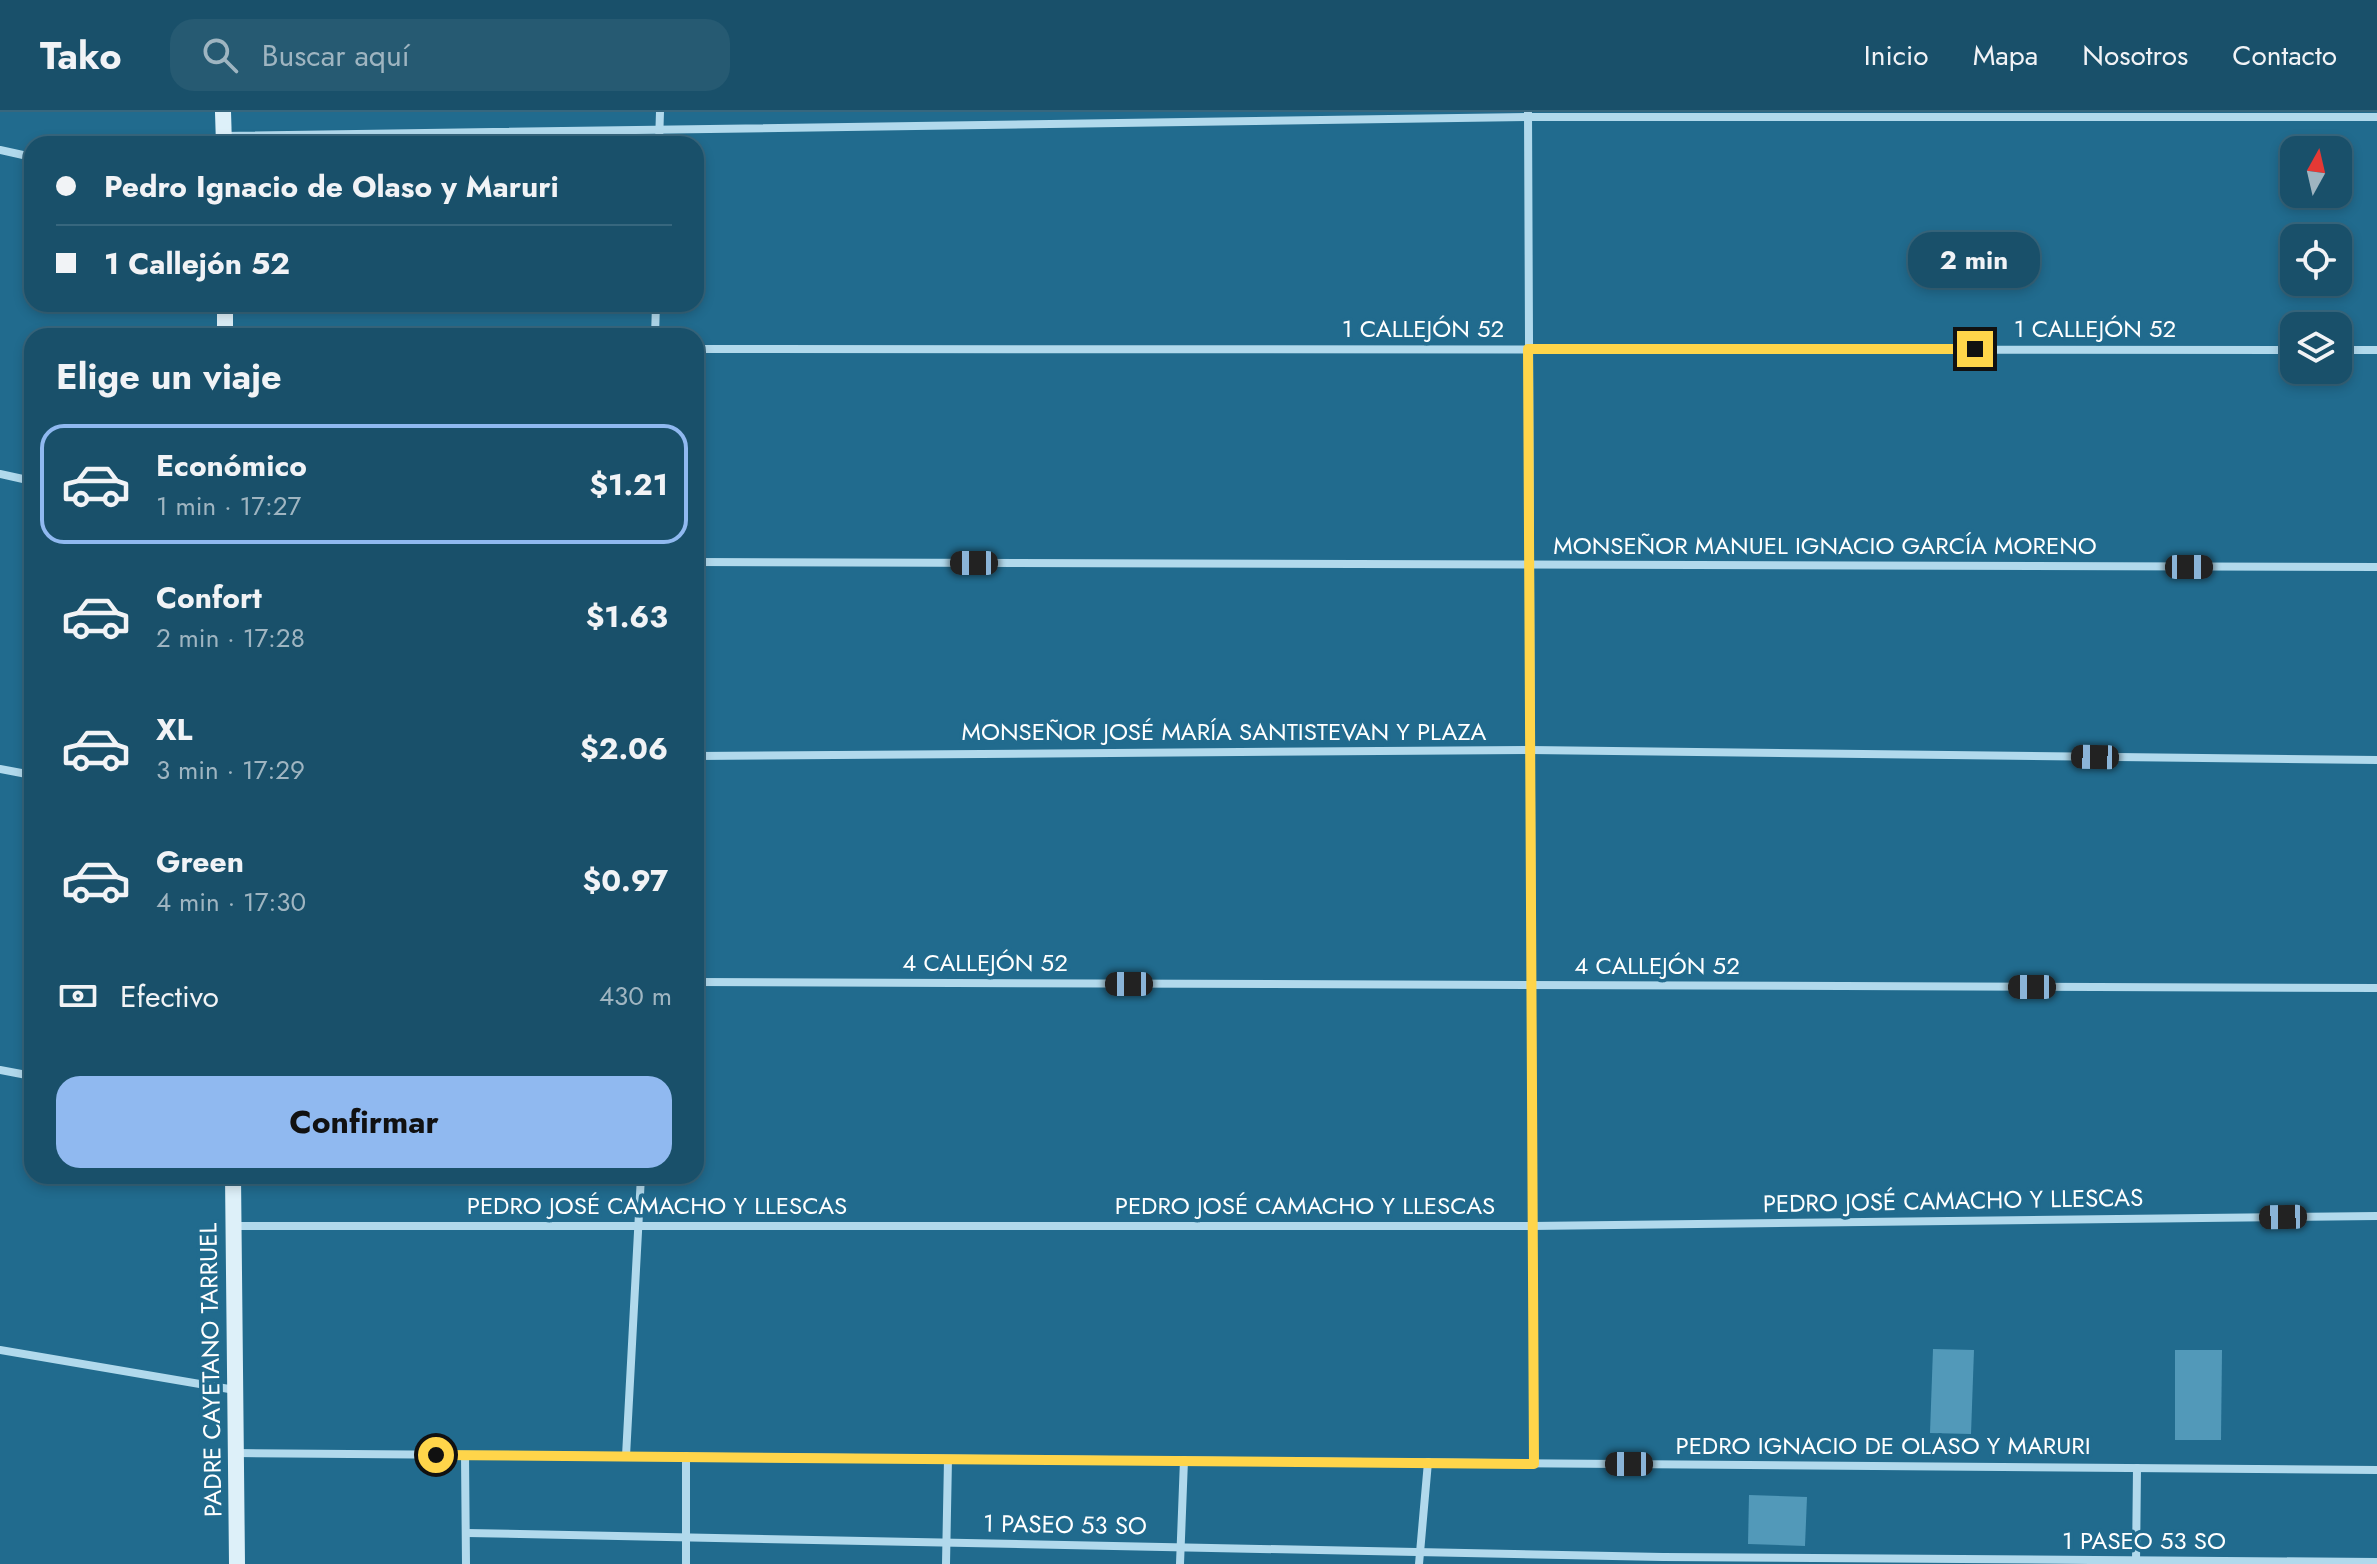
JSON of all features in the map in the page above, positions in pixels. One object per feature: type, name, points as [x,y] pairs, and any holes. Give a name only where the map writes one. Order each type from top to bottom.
[{"type":"street","points":[[223,112],[224,136]]},
{"type":"street","points":[[659,136],[660,112]]},
{"type":"street","points":[[398,136],[1528,115],[2377,117]]},
{"type":"street","points":[[1528,115],[1534,1464]]},
{"type":"street","points":[[0,150],[24,155]]},
{"type":"street","name":"1 CALLEJÓN 52","points":[[704,349],[2280,350]]},
{"type":"street","points":[[2352,350],[2377,350]]},
{"type":"street","points":[[0,474],[24,479]]},
{"type":"street","name":"MONSEÑOR MANUEL IGNACIO GARCÍA MORENO","points":[[704,562],[2377,567]]},
{"type":"street","name":"MONSEÑOR JOSÉ MARÍA SANTISTEVAN Y PLAZA","points":[[704,756],[1530,750],[2377,760]]},
{"type":"street","points":[[0,769],[24,774]]},
{"type":"street","name":"4 CALLEJÓN 52","points":[[704,982],[2377,988]]},
{"type":"street","points":[[0,1070],[24,1074]]},
{"type":"street","name":"PADRE CAYETANO TARRUEL","points":[[233,1184],[237,1564]]},
{"type":"street","points":[[626,1456],[641,1184]]},
{"type":"street","name":"PEDRO JOSÉ CAMACHO Y LLESCAS","points":[[234,1226],[1532,1226],[2377,1216]]},
{"type":"street","points":[[0,1350],[236,1390]]},
{"type":"street","name":"PEDRO IGNACIO DE OLASO Y MARURI","points":[[236,1453],[2377,1470]]},
{"type":"street","points":[[465,1455],[466,1564]]},
{"type":"street","points":[[686,1456],[686,1564]]},
{"type":"street","points":[[946,1564],[948,1459]]},
{"type":"street","points":[[1180,1564],[1184,1460]]},
{"type":"street","points":[[1419,1564],[1428,1462]]},
{"type":"street","points":[[2136,1562],[2137,1468]]},
{"type":"street","name":"1 PASEO 53 SO","points":[[467,1533],[1420,1552],[1663,1560],[2377,1562]]},
{"type":"building","points":[[1933,1349],[1974,1350],[1971,1434],[1930,1433]]},
{"type":"building","points":[[2175,1350],[2222,1350],[2221,1440],[2175,1440]]},
{"type":"building","points":[[1749,1495],[1807,1497],[1805,1546],[1748,1544]]},
{"type":"route","points":[[436,1455],[1534,1464],[1528,349],[1975,349]]}]
